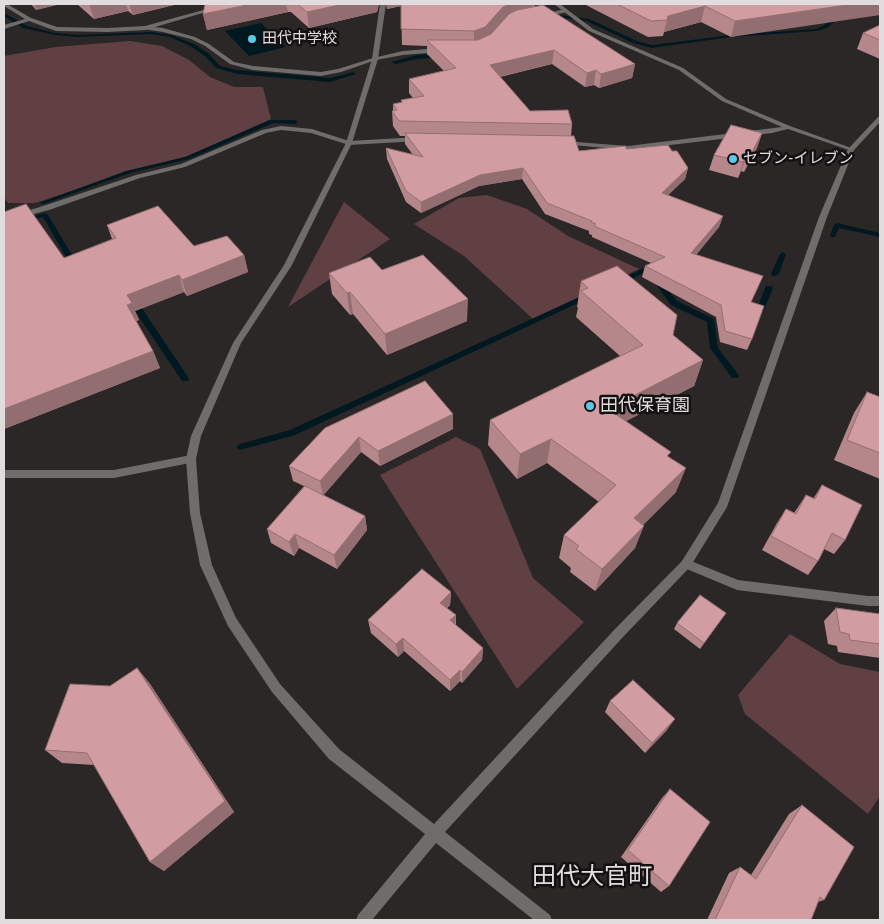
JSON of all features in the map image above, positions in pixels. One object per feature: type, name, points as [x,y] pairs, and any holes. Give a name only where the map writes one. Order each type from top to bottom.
[{"type":"street","points":[[4,4],[29,20],[56,29],[145,28],[187,36],[207,45],[232,63],[253,68],[321,74],[340,71],[403,52],[445,50]]},
{"type":"street","points":[[145,28],[230,4]]},
{"type":"street","points":[[383,4],[375,59],[349,143],[288,265],[237,343],[196,436],[191,458],[195,513],[206,565],[232,622],[276,688],[334,754],[436,832],[545,920]]},
{"type":"street","points":[[557,4],[590,30],[681,69],[724,100],[788,127],[851,149]]},
{"type":"street","points":[[539,16],[566,12]]},
{"type":"street","points":[[6,26],[29,20]]},
{"type":"street","points":[[363,920],[436,832],[618,633],[686,564],[723,504],[823,217],[851,149],[880,118]]},
{"type":"street","points":[[553,143],[628,148],[772,131],[788,127]]},
{"type":"street","points":[[4,220],[46,208],[138,176],[183,166],[281,128],[312,131],[349,143],[426,139]]},
{"type":"street","points":[[4,474],[114,474],[191,458]]},
{"type":"street","points":[[686,564],[737,585],[880,601]]},
{"type":"shaded area","points":[[130,41],[162,46],[189,60],[210,77],[234,87],[263,87],[271,119],[189,156],[132,171],[35,203],[8,203],[4,197],[4,56],[56,47]]},
{"type":"shaded area","points":[[487,195],[527,209],[568,236],[639,269],[533,319],[464,256],[414,224],[459,198]]},
{"type":"shaded area","points":[[344,202],[390,239],[288,307]]},
{"type":"shaded area","points":[[456,437],[480,449],[533,578],[584,622],[517,689],[380,475]]},
{"type":"shaded area","points":[[790,634],[840,664],[880,672],[880,796],[868,814],[745,714],[738,695]]},
{"type":"water","points":[[261,23],[286,47],[249,56],[225,31]]},
{"type":"building","points":[[205,4],[252,4],[203,14]]},
{"type":"building","points":[[297,4],[344,4],[307,12]]},
{"type":"building","points":[[401,4],[509,4],[503,7],[485,27],[474,31],[401,29]]},
{"type":"building","points":[[617,4],[854,4],[735,21],[705,6],[668,16],[667,20],[651,21]]},
{"type":"building","points":[[543,5],[635,64],[601,74],[596,70],[587,73],[554,50],[490,65],[530,111],[568,110],[572,124],[399,121],[392,111],[397,110],[393,104],[403,102],[401,100],[424,96],[409,79],[456,68],[427,40],[478,40],[491,34],[509,14],[517,10]]},
{"type":"building","points":[[880,25],[880,40],[863,33]]},
{"type":"building","points":[[731,125],[762,133],[750,156],[747,155],[743,162],[714,155]]},
{"type":"building","points":[[405,133],[574,136],[579,151],[625,146],[627,149],[668,145],[672,151],[677,151],[688,168],[662,193],[723,216],[691,253],[763,276],[751,302],[764,306],[752,339],[725,331],[721,305],[645,266],[665,257],[594,226],[596,224],[592,221],[547,203],[523,168],[480,175],[421,202],[406,191],[386,148],[423,157]]},
{"type":"building","points":[[26,204],[64,258],[116,238],[107,225],[158,206],[194,246],[227,236],[244,255],[182,280],[179,275],[127,295],[132,303],[127,305],[153,351],[4,409],[4,212]]},
{"type":"building","points":[[423,255],[468,299],[385,334],[350,292],[347,293],[329,273],[370,257],[382,270]]},
{"type":"building","points":[[617,266],[677,315],[673,335],[703,360],[608,409],[671,452],[667,456],[686,468],[634,518],[644,526],[602,569],[576,549],[579,546],[564,535],[616,485],[551,439],[520,454],[490,420],[643,345],[581,291],[588,288],[581,281]]},
{"type":"building","points":[[425,381],[453,414],[378,451],[359,437],[320,481],[289,466],[325,428]]},
{"type":"building","points":[[867,392],[880,397],[880,453],[847,440]]},
{"type":"building","points":[[822,485],[862,505],[845,540],[832,533],[818,561],[771,536],[786,509],[796,514],[806,495],[815,499]]},
{"type":"building","points":[[305,486],[365,516],[334,555],[295,534],[289,542],[267,529]]},
{"type":"building","points":[[422,569],[451,592],[440,603],[456,615],[450,620],[483,648],[462,672],[460,670],[450,680],[403,638],[396,644],[368,620]]},
{"type":"building","points":[[700,595],[726,613],[704,643],[677,623]]},
{"type":"building","points":[[836,608],[880,614],[880,644],[850,640],[849,634],[840,632]]},
{"type":"building","points":[[137,668],[225,801],[150,862],[87,753],[45,750],[70,684],[110,686]]},
{"type":"building","points":[[633,680],[675,719],[652,743],[610,701]]},
{"type":"building","points":[[670,789],[710,822],[669,886],[628,850]]},
{"type":"building","points":[[802,805],[854,847],[824,900],[820,897],[811,920],[715,920],[740,867],[756,879]]},
{"type":"waterway","points":[[4,14],[25,27],[55,34],[78,36],[151,33],[171,36],[192,45],[207,55],[218,67],[237,72],[330,80],[353,74]]},
{"type":"waterway","points":[[550,18],[559,16],[587,20],[635,42],[652,47],[731,36],[817,30],[825,27],[840,15]]},
{"type":"waterway","points":[[395,62],[417,57],[441,56]]},
{"type":"waterway","points":[[42,203],[128,172],[187,158],[272,121],[295,122]]},
{"type":"waterway","points":[[4,225],[45,215],[72,262],[76,263]]},
{"type":"waterway","points":[[833,236],[837,225],[880,235]]},
{"type":"waterway","points":[[775,274],[783,254]]},
{"type":"waterway","points":[[621,281],[642,271],[652,274],[674,303],[711,321],[714,348],[735,376]]},
{"type":"waterway","points":[[755,311],[759,312],[769,288]]},
{"type":"waterway","points":[[240,447],[292,433],[589,296]]},
{"type":"waterway","points":[[132,300],[185,379]]},
{"type":"place","name":"田代中学校","points":[[252,39]]},
{"type":"place","name":"セブン-イレブン","points":[[733,159]]},
{"type":"place","name":"田代保育園","points":[[590,406]]},
{"type":"district","name":"田代大官町","points":[[592,877]]}]
